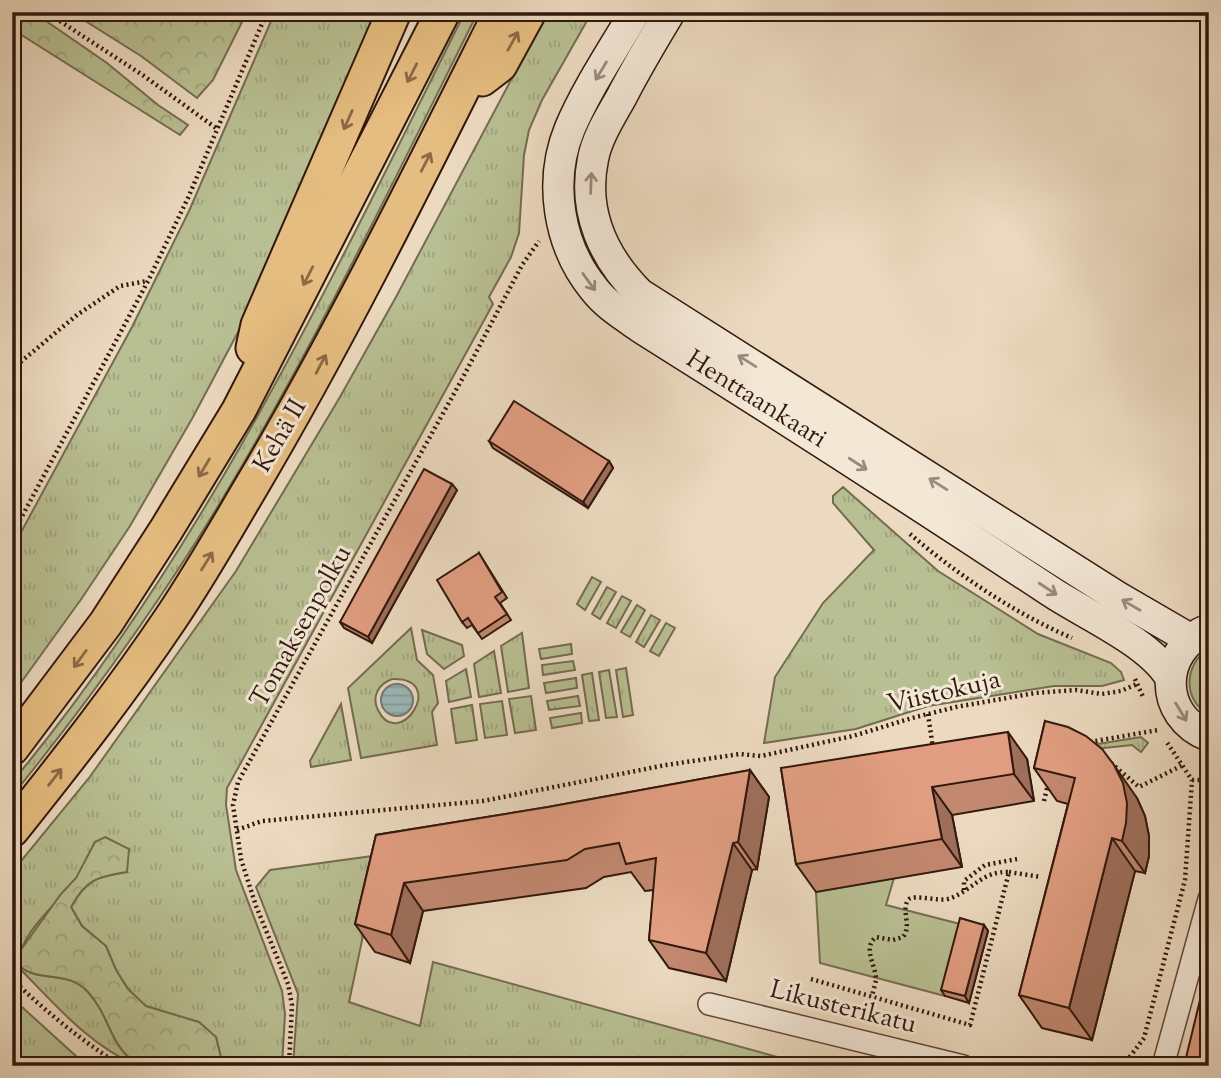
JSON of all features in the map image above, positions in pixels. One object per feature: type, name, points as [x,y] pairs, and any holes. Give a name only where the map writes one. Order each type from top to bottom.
[{"type":"highway","points":[[239,410],[258,325],[394,12]]},
{"type":"highway","name":"Kehä II","points":[[12,748],[106,623],[239,410],[443,12]]},
{"type":"highway","name":"Kehä II","points":[[12,830],[79,746],[171,618],[207,561],[301,402],[501,12]]},
{"type":"highway","points":[[458,98],[499,65],[529,12]]},
{"type":"main road","name":"Henttaankaari","points":[[635,12],[582,103],[569,131],[561,160],[558,187],[562,229],[577,264],[594,290],[616,311],[643,329],[815,437],[1054,594],[1140,646],[1161,662],[1170,677]]},
{"type":"main road","name":"Henttaankaari","points":[[670,12],[612,114],[599,139],[593,159],[593,222],[621,274],[640,294],[1116,596],[1200,634]]},
{"type":"main road","points":[[1200,634],[1177,656],[1170,677],[1171,692],[1182,718],[1190,726],[1209,736]]},
{"type":"street","points":[[1163,1066],[1209,899]]},
{"type":"street","name":"Likusterikatu","points":[[709,1004],[963,1066]]},
{"type":"path","points":[[46,12],[144,76],[216,128]]},
{"type":"path","points":[[12,535],[148,281],[188,198],[267,12]]},
{"type":"path","name":"Tomaksenpolku","points":[[289,1066],[292,1005],[288,984],[256,906],[242,859],[233,806],[238,782],[522,265],[544,233]]},
{"type":"path","points":[[12,369],[77,316],[120,286],[148,281]]},
{"type":"path","points":[[904,529],[943,563],[1044,625],[1081,642]]},
{"type":"path","points":[[1133,674],[1147,705]]},
{"type":"path","name":"Viistokuja","points":[[236,830],[262,821],[483,801],[666,765],[740,754],[761,757],[853,736],[928,714],[1035,694],[1076,690],[1102,694],[1121,691],[1137,684]]},
{"type":"path","points":[[928,714],[934,750]]},
{"type":"path","points":[[1124,1066],[1144,1038],[1185,880],[1192,780],[1155,723]]},
{"type":"path","points":[[1084,743],[1158,730]]},
{"type":"path","points":[[1100,760],[1113,764],[1139,787],[1183,765]]},
{"type":"path","points":[[1044,801],[1050,777]]},
{"type":"path","points":[[1192,780],[1209,780]]},
{"type":"path","points":[[964,891],[964,881],[985,865],[1017,859]]},
{"type":"path","points":[[872,997],[876,978],[869,948],[876,937],[899,940],[903,937],[908,925],[907,902],[910,898],[914,896],[935,901],[948,900],[995,871],[1041,877]]},
{"type":"path","points":[[811,979],[970,1025],[1009,872]]},
{"type":"path","points":[[12,979],[34,1001],[87,1044],[121,1066]]},
{"type":"green space","points":[[12,12],[33,12],[107,63],[158,105],[188,125],[180,135],[12,29]]},
{"type":"green space","points":[[71,12],[247,12],[213,80],[197,98],[141,56]]},
{"type":"green space","points":[[275,12],[380,12],[245,319],[193,417],[130,526],[12,695],[12,549],[132,327],[189,211]]},
{"type":"green space","points":[[465,12],[478,12],[360,249],[266,424],[156,603],[72,720],[12,796],[12,782],[81,694],[145,602],[205,507],[314,312]]},
{"type":"green space","points":[[547,12],[592,12],[542,100],[529,130],[524,155],[519,233],[511,257],[489,297],[493,304],[227,788],[226,805],[236,870],[282,991],[285,1014],[282,1066],[223,1066],[216,1037],[170,1014],[145,1006],[128,989],[106,946],[82,926],[71,907],[93,881],[127,872],[95,842],[77,877],[33,929],[21,952],[18,965],[26,971],[71,981],[88,992],[123,1051],[142,1066],[137,1066],[85,1033],[12,961],[12,872],[89,778],[236,571],[396,297]]},
{"type":"green space","points":[[843,487],[938,571],[1038,634],[1111,663],[1121,672],[1124,680],[1102,686],[1054,686],[928,706],[856,729],[764,743],[775,677],[823,603],[874,550],[833,503],[833,496]]},
{"type":"green space","points":[[592,577],[601,582],[585,610],[577,604]]},
{"type":"green space","points":[[607,587],[616,592],[600,619],[592,614]]},
{"type":"green space","points":[[622,596],[631,601],[616,628],[607,623]]},
{"type":"green space","points":[[637,605],[645,610],[630,637],[621,632]]},
{"type":"green space","points":[[651,615],[660,620],[644,647],[636,642]]},
{"type":"green space","points":[[666,623],[675,628],[659,656],[650,651]]},
{"type":"green space","points":[[411,628],[417,660],[433,675],[438,703],[432,712],[437,745],[361,758],[348,688]],"holes":[[[392,679],[409,682],[417,689],[418,699],[414,710],[407,719],[397,723],[387,721],[376,705],[378,691]]]},
{"type":"green space","points":[[422,630],[462,645],[464,656],[444,669],[427,654]]},
{"type":"green space","points":[[522,633],[529,688],[508,692],[501,646]]},
{"type":"green space","points":[[571,644],[572,654],[541,659],[539,649]]},
{"type":"green space","points":[[1209,648],[1209,715],[1194,700],[1190,682],[1195,664]]},
{"type":"green space","points":[[494,651],[501,693],[479,697],[474,664]]},
{"type":"green space","points":[[573,661],[575,670],[543,675],[542,665]]},
{"type":"green space","points":[[626,668],[633,715],[623,717],[616,670]]},
{"type":"green space","points":[[466,669],[471,697],[449,702],[446,681]]},
{"type":"green space","points":[[609,670],[617,717],[606,718],[599,672]]},
{"type":"green space","points":[[592,673],[599,720],[589,721],[582,675]]},
{"type":"green space","points":[[576,678],[577,688],[546,693],[544,683]]},
{"type":"green space","points":[[531,696],[536,730],[515,733],[509,699]]},
{"type":"green space","points":[[578,696],[580,706],[549,710],[547,701]]},
{"type":"green space","points":[[502,701],[507,735],[485,738],[480,704]]},
{"type":"green space","points":[[341,704],[351,760],[311,767],[310,761]]},
{"type":"green space","points":[[472,705],[477,740],[456,743],[451,709]]},
{"type":"green space","points":[[581,713],[582,723],[552,728],[550,718]]},
{"type":"green space","points":[[1141,737],[1148,743],[1141,752],[1132,745],[1104,748],[1088,754],[1085,746]]},
{"type":"green space","points":[[105,837],[129,849],[127,872],[93,881],[82,890],[71,907],[82,926],[106,946],[128,989],[146,1006],[199,1022],[216,1037],[223,1066],[142,1066],[123,1051],[96,1002],[80,985],[62,978],[35,974],[18,965],[20,951],[61,894],[76,878],[95,842]]},
{"type":"green space","points":[[380,855],[349,1002],[420,1026],[433,962],[810,1066],[293,1066],[298,994],[256,887],[270,870]]},
{"type":"green space","points":[[894,878],[886,905],[964,925],[945,996],[820,963],[816,892]]},
{"type":"green space","points":[[12,998],[87,1066],[12,1066]]},
{"type":"water","points":[[397,684],[408,689],[413,700],[408,711],[397,716],[386,711],[381,700],[386,689]]},
{"type":"building","points":[[514,401],[609,461],[583,502],[489,441]]},
{"type":"building","points":[[424,469],[452,484],[368,637],[340,622]]},
{"type":"building","points":[[479,553],[502,592],[495,597],[507,614],[478,633],[468,618],[462,622],[437,580]]},
{"type":"building","points":[[1045,721],[1068,727],[1086,736],[1102,749],[1123,783],[1127,803],[1122,841],[1112,838],[1069,1008],[1019,995],[1075,778],[1034,768]]},
{"type":"building","points":[[1008,732],[1014,774],[932,787],[942,839],[796,864],[781,768]]},
{"type":"building","points":[[750,770],[738,842],[733,843],[706,953],[649,940],[656,858],[626,864],[619,843],[585,849],[567,860],[404,883],[391,935],[355,924],[376,835]]},
{"type":"building","points":[[960,918],[984,925],[965,996],[941,990]]},
{"type":"building","points":[[1209,963],[1209,1066],[1184,1066]]}]
